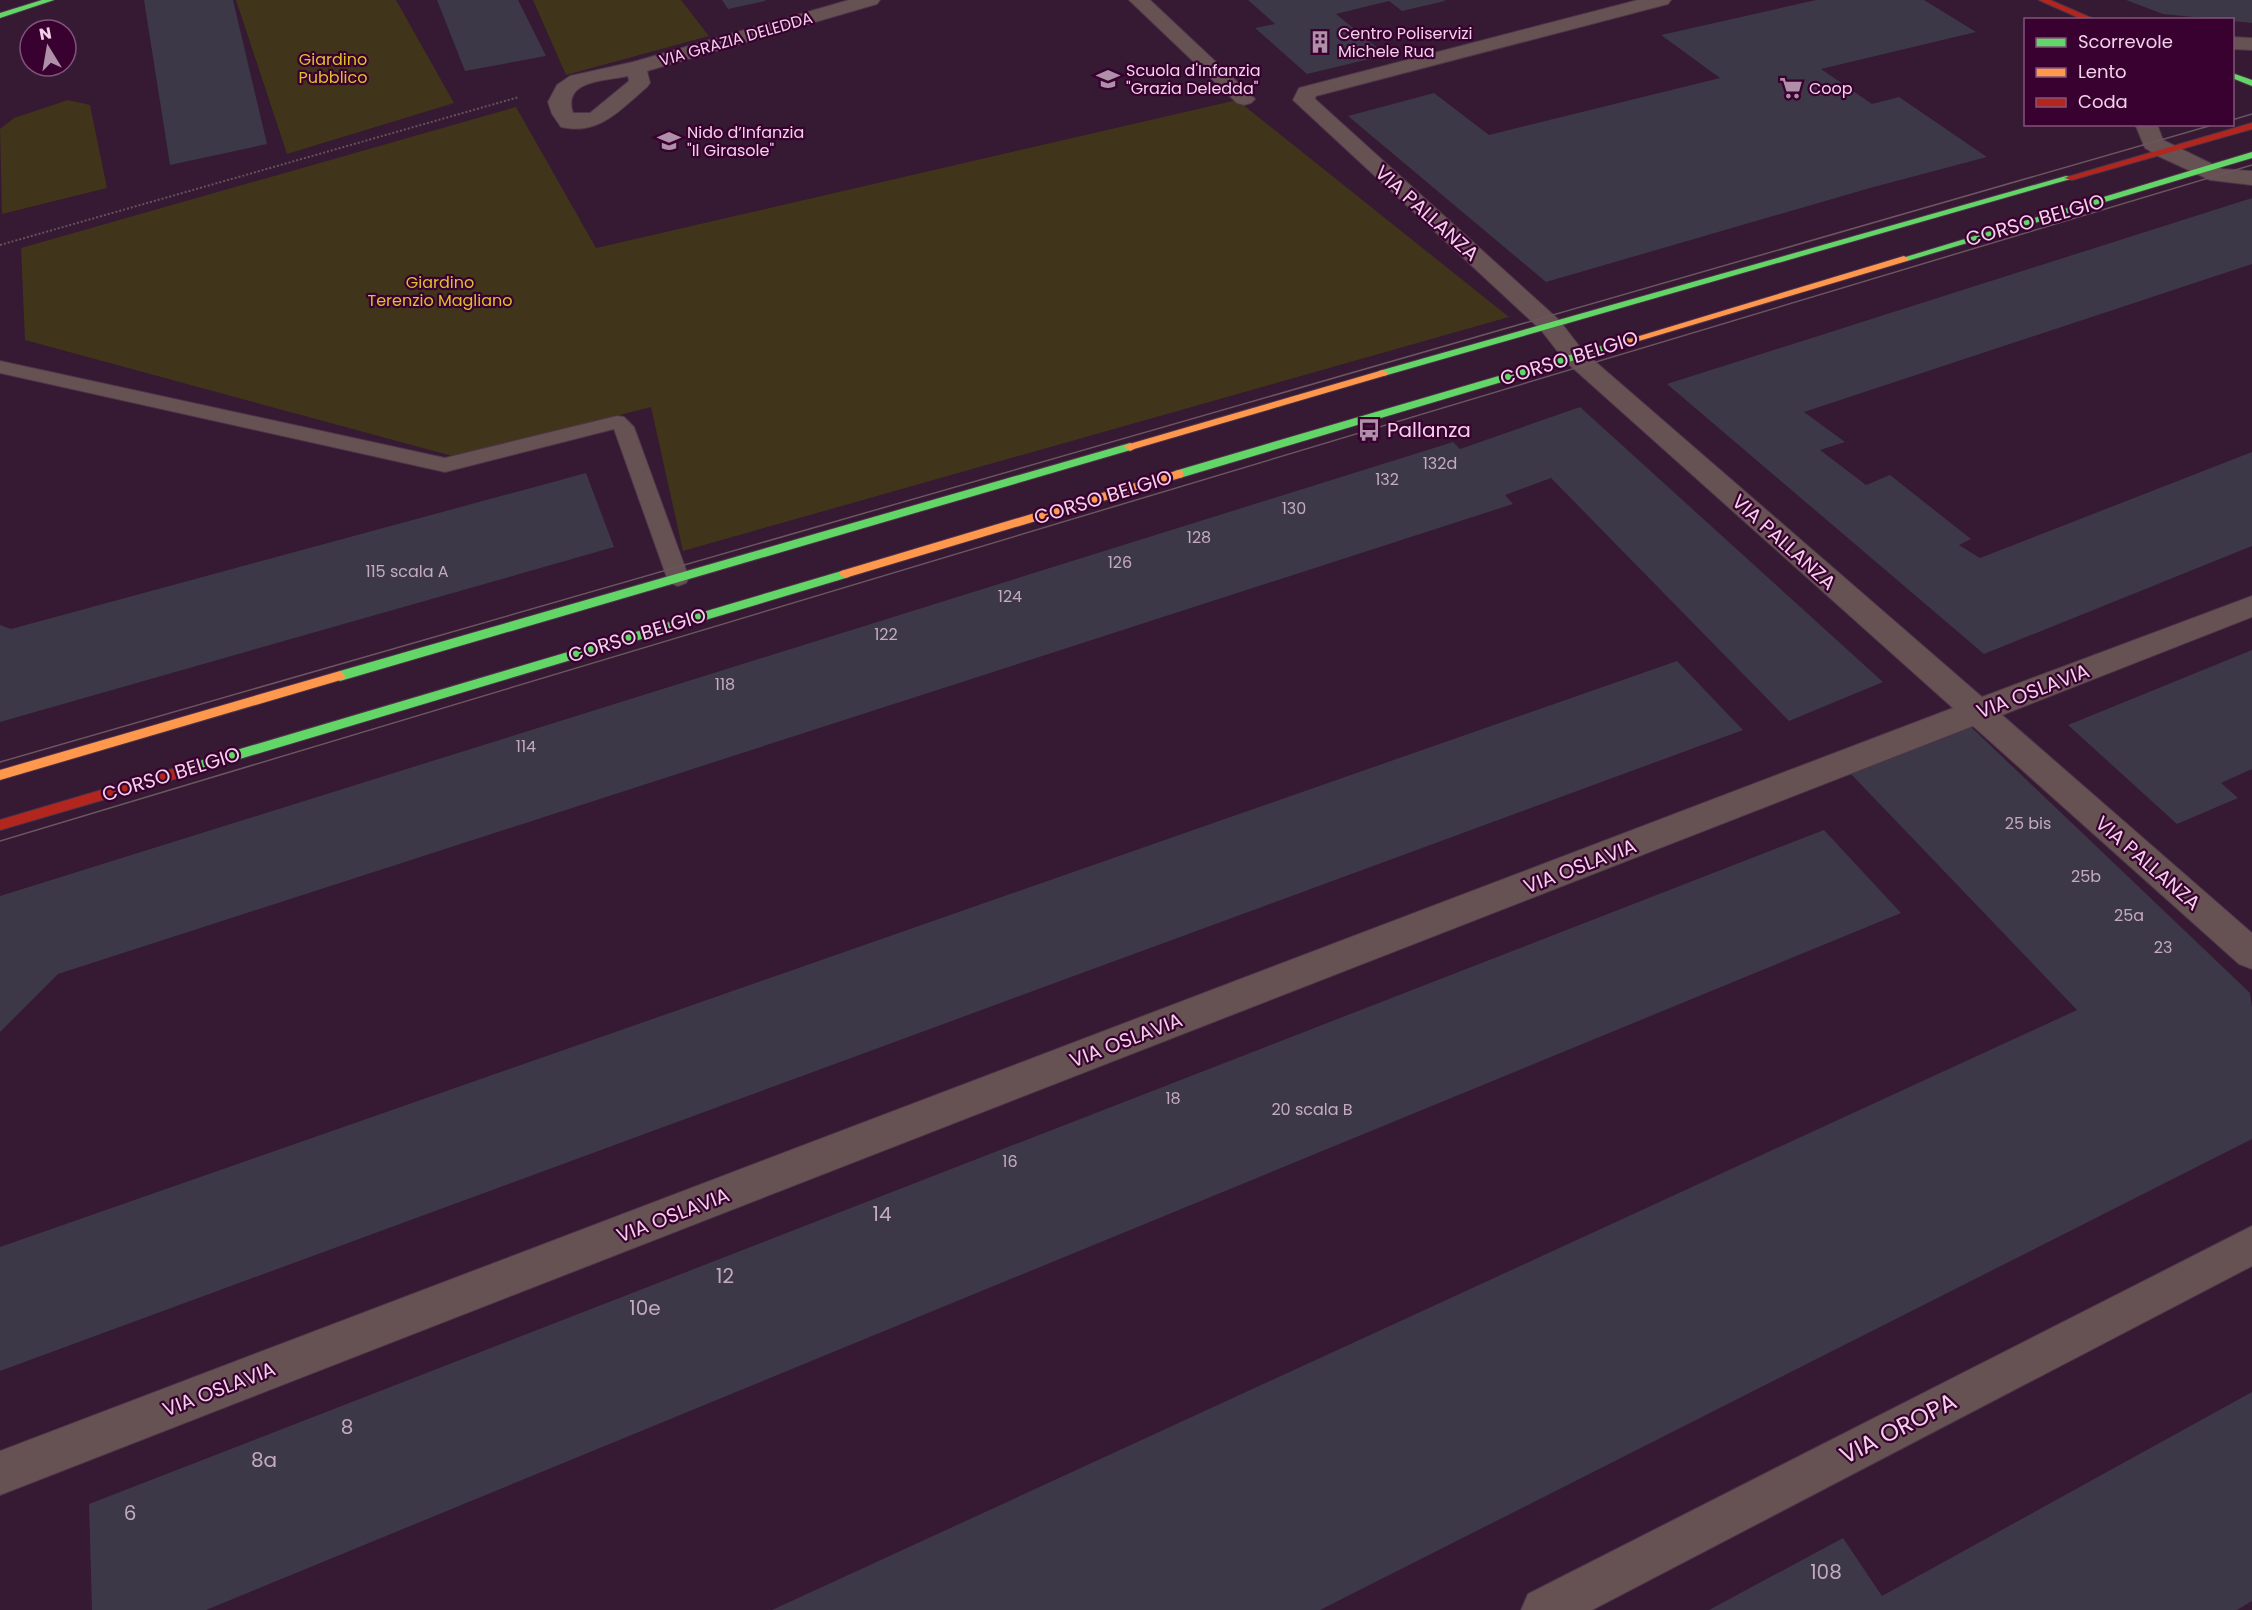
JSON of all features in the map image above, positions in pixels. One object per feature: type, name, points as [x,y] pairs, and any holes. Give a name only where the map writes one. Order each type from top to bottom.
[{"type":"main road","points":[[0,16],[50,0]]},
{"type":"main road","points":[[2043,0],[2087,18]]},
{"type":"main road","points":[[2234,76],[2252,83]]},
{"type":"main road","name":"CORSO BELGIO","points":[[0,775],[1550,325],[2252,126]]},
{"type":"main road","name":"CORSO BELGIO","points":[[0,825],[2252,155]]},
{"type":"street","name":"VIA GRAZIA DELEDDA","points":[[636,68],[640,83],[596,118],[570,122],[562,114],[559,102],[564,89],[576,80],[636,68],[870,0]]},
{"type":"street","points":[[1139,0],[1244,99]]},
{"type":"street","name":"VIA PALLANZA","points":[[1661,0],[1306,92],[1304,100],[1324,121],[1550,325],[1574,356],[2252,954]]},
{"type":"street","points":[[2234,42],[2252,44]]},
{"type":"street","points":[[2147,126],[2153,143],[2166,151],[2218,175],[2252,178]]},
{"type":"street","name":"VIA OSLAVIA","points":[[0,1473],[2252,606]]},
{"type":"street","name":"VIA OROPA","points":[[1544,1610],[2252,1245]]},
{"type":"lane","points":[[0,367],[444,465],[617,422],[624,427],[678,578]]},
{"type":"path","points":[[0,245],[516,97],[564,89]]},
{"type":"green space","name":"Giardino Pubblico","points":[[236,0],[396,0],[454,103],[287,154]]},
{"type":"green space","points":[[533,0],[681,0],[709,36],[566,75]]},
{"type":"green space","points":[[68,100],[90,105],[107,188],[2,214],[0,129],[14,118]]},
{"type":"green space","name":"Giardino Terenzio Magliano","points":[[1237,100],[1509,317],[683,551],[651,407],[456,457],[25,340],[21,248],[516,107],[596,248]]},
{"type":"building","points":[[144,0],[233,0],[267,144],[170,165]]},
{"type":"building","points":[[437,0],[518,0],[546,56],[465,71]]},
{"type":"building","points":[[722,0],[765,0],[765,1],[728,9]]},
{"type":"building","name":"Centro Poliservizi Michele Rua","points":[[1248,0],[1445,1],[1402,11],[1389,1],[1336,14],[1386,55],[1307,74],[1255,28],[1275,24]]},
{"type":"building","points":[[1816,0],[1924,0],[1976,32],[1821,69],[1872,104],[1899,97],[1987,157],[1870,188],[1546,282],[1348,116],[1434,93],[1489,135],[1720,78],[1661,35]]},
{"type":"building","points":[[2126,0],[2252,0],[2252,23],[2234,21],[2234,18],[2163,14]]},
{"type":"building","points":[[2252,198],[2252,264],[1804,412],[1845,442],[1820,450],[1866,485],[1890,475],[1971,539],[1959,545],[1980,558],[2252,452],[2252,546],[1984,654],[1667,384]]},
{"type":"building","points":[[1580,407],[1883,682],[1789,721],[1551,478],[1505,495],[1513,504],[58,974],[0,1032],[0,896],[1453,442],[1460,449]]},
{"type":"building","points":[[586,473],[614,547],[0,722],[0,625],[11,629]]},
{"type":"building","points":[[2252,650],[2252,769],[2221,783],[2238,798],[2177,824],[2068,725]]},
{"type":"building","points":[[1677,661],[1743,730],[0,1371],[0,1247]]},
{"type":"building","points":[[1970,726],[2250,993],[2252,1139],[1320,1610],[772,1610],[2077,1010],[1850,773]]},
{"type":"building","points":[[1824,830],[1901,913],[206,1610],[92,1610],[89,1504]]},
{"type":"building","points":[[2252,1392],[2252,1601],[2237,1610],[1709,1610],[1843,1538],[1882,1596]]},
{"type":"tram line","points":[[2234,119],[2252,114]]},
{"type":"tram line","points":[[0,762],[2209,126]]},
{"type":"tram line","points":[[0,841],[2252,165]]},
{"type":"traffic: fast","points":[[0,16],[50,0]]},
{"type":"traffic: fast","points":[[2234,76],[2252,83]]},
{"type":"traffic: fast","points":[[1904,259],[2252,155]]},
{"type":"traffic: fast","points":[[1383,373],[2069,178]]},
{"type":"traffic: fast","points":[[1179,474],[1628,341]]},
{"type":"traffic: fast","points":[[340,676],[1130,447]]},
{"type":"traffic: fast","points":[[186,770],[845,574]]},
{"type":"traffic: slow","points":[[1628,341],[1904,259]]},
{"type":"traffic: slow","points":[[1130,447],[1383,373]]},
{"type":"traffic: slow","points":[[845,574],[1179,474]]},
{"type":"traffic: slow","points":[[0,775],[340,676]]},
{"type":"traffic: jam","points":[[2043,0],[2087,18]]},
{"type":"traffic: jam","points":[[2069,178],[2252,126]]},
{"type":"traffic: jam","points":[[0,825],[186,770]]},
{"type":"place","name":"Centro Poliservizi Michele Rua","points":[[1320,42]]},
{"type":"place","name":"Scuola d'Infanzia \"Grazia Deledda\"","points":[[1108,79]]},
{"type":"place","name":"Coop","points":[[1791,88]]},
{"type":"place","name":"Nido d’Infanzia \"Il Girasole\"","points":[[669,141]]},
{"type":"place","name":"Pallanza","points":[[1369,430]]}]
